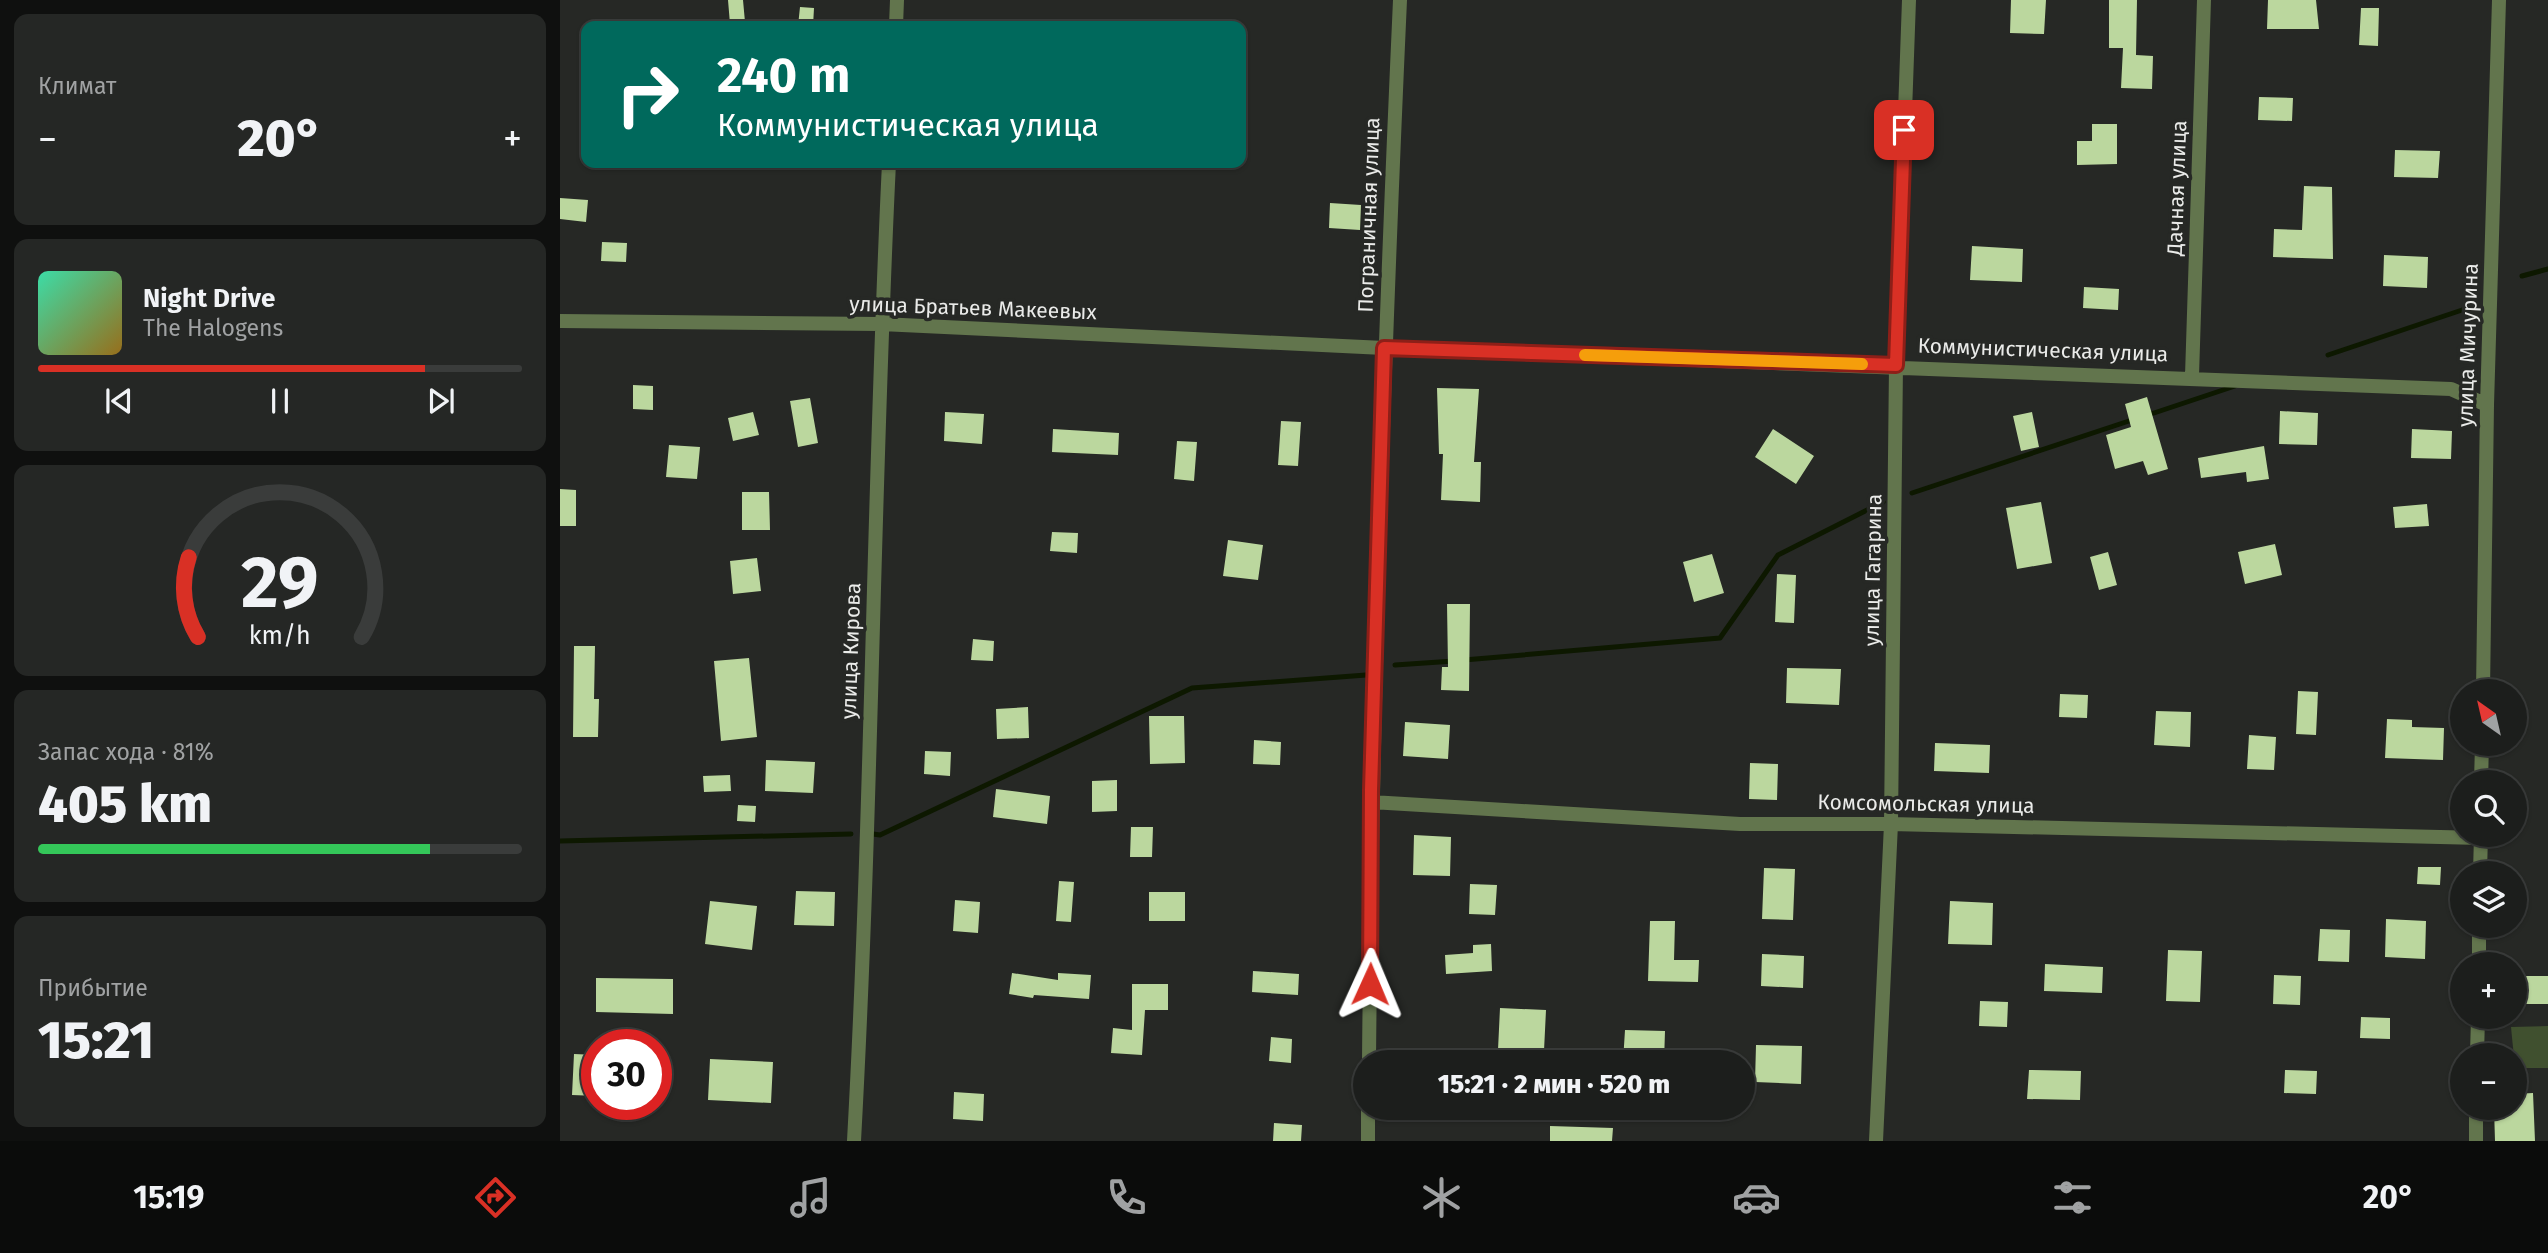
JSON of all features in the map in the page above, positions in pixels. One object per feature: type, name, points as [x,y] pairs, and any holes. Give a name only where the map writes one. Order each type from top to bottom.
[{"type":"street","points":[[896,21],[897,0]]},
{"type":"street","name":"Пограничная улица","points":[[1369,1050],[1371,802],[1384,348],[1399,0]]},
{"type":"street","name":"улица Гагарина","points":[[1876,1141],[1891,824],[1896,365],[1909,0]]},
{"type":"street","name":"Дачная улица","points":[[2192,376],[2204,0]]},
{"type":"street","name":"улица Мичурина","points":[[2483,679],[2487,405],[2499,0]]},
{"type":"street","name":"улица Кирова","points":[[854,1141],[866,859],[881,324],[889,168]]},
{"type":"street","name":"улица Братьев Макеевых","points":[[560,321],[881,324],[1384,348]]},
{"type":"street","name":"Коммунистическая улица","points":[[1384,348],[2192,376],[2451,389],[2487,405]]},
{"type":"street","name":"Комсомольская улица","points":[[1371,802],[1740,824],[1891,824],[2450,835]]},
{"type":"street","points":[[1368,1120],[1368,1141]]},
{"type":"street","points":[[2476,1120],[2476,1141]]},
{"type":"green space","points":[[2548,1026],[2548,1068],[2527,1068],[2527,1043],[2513,1043],[2511,1029],[2527,1029],[2527,1027]]},
{"type":"building","points":[[728,0],[743,0],[745,21],[730,21]]},
{"type":"building","points":[[2011,0],[2046,0],[2044,34],[2010,33]]},
{"type":"building","points":[[2109,0],[2137,0],[2136,55],[2153,56],[2152,89],[2121,88],[2123,48],[2109,48]]},
{"type":"building","points":[[2268,0],[2316,0],[2319,29],[2267,29]]},
{"type":"building","points":[[800,7],[814,8],[813,21],[799,21]]},
{"type":"building","points":[[2361,8],[2379,8],[2378,46],[2359,45]]},
{"type":"building","points":[[2259,97],[2293,98],[2292,121],[2258,120]]},
{"type":"building","points":[[2092,124],[2117,124],[2117,164],[2077,165],[2077,141],[2092,141]]},
{"type":"building","points":[[2395,150],[2440,151],[2438,178],[2394,177]]},
{"type":"building","points":[[2304,186],[2332,187],[2333,259],[2273,257],[2274,229],[2302,230]]},
{"type":"building","points":[[560,198],[588,200],[586,222],[560,219]]},
{"type":"building","points":[[1330,203],[1361,205],[1360,230],[1329,228]]},
{"type":"building","points":[[602,242],[627,243],[626,262],[601,261]]},
{"type":"building","points":[[1972,246],[2023,249],[2022,282],[1970,280]]},
{"type":"building","points":[[2384,255],[2428,257],[2427,288],[2383,286]]},
{"type":"building","points":[[2084,287],[2119,289],[2118,310],[2083,308]]},
{"type":"building","points":[[633,385],[653,386],[653,410],[633,409]]},
{"type":"building","points":[[1437,388],[1479,389],[1474,462],[1481,462],[1480,502],[1441,500],[1443,454],[1439,454]]},
{"type":"building","points":[[2147,397],[2168,469],[2148,475],[2143,461],[2115,469],[2106,435],[2131,427],[2125,404]]},
{"type":"building","points":[[810,398],[818,443],[798,447],[790,401]]},
{"type":"building","points":[[2280,411],[2318,413],[2317,445],[2279,444]]},
{"type":"building","points":[[753,412],[759,435],[733,441],[728,418]]},
{"type":"building","points":[[945,412],[984,414],[982,444],[944,441]]},
{"type":"building","points":[[2032,412],[2039,447],[2021,451],[2013,416]]},
{"type":"building","points":[[1281,421],[1301,422],[1298,466],[1278,465]]},
{"type":"building","points":[[1053,429],[1119,433],[1118,455],[1052,452]]},
{"type":"building","points":[[1773,429],[1814,456],[1796,484],[1755,457]]},
{"type":"building","points":[[2412,429],[2452,431],[2451,459],[2411,458]]},
{"type":"building","points":[[1177,441],[1197,442],[1194,481],[1174,479]]},
{"type":"building","points":[[669,445],[700,447],[697,479],[666,477]]},
{"type":"building","points":[[2264,446],[2269,479],[2247,482],[2246,472],[2201,478],[2198,458]]},
{"type":"building","points":[[560,489],[576,490],[576,526],[560,526]]},
{"type":"building","points":[[742,492],[769,492],[770,530],[742,530]]},
{"type":"building","points":[[2041,502],[2052,563],[2017,569],[2006,508]]},
{"type":"building","points":[[2427,504],[2429,526],[2395,528],[2393,507]]},
{"type":"building","points":[[1052,532],[1078,533],[1077,553],[1050,551]]},
{"type":"building","points":[[1228,540],[1263,545],[1258,580],[1223,576]]},
{"type":"building","points":[[2275,544],[2282,575],[2245,584],[2238,552]]},
{"type":"building","points":[[2108,552],[2117,585],[2099,590],[2090,557]]},
{"type":"building","points":[[1712,554],[1724,593],[1694,602],[1683,562]]},
{"type":"building","points":[[757,558],[761,591],[733,594],[730,561]]},
{"type":"building","points":[[1777,574],[1796,575],[1794,623],[1775,622]]},
{"type":"building","points":[[1447,604],[1470,604],[1469,691],[1441,690],[1442,667],[1448,667]]},
{"type":"building","points":[[973,639],[994,641],[993,661],[971,660]]},
{"type":"building","points":[[574,646],[595,646],[594,699],[599,699],[598,737],[573,737]]},
{"type":"building","points":[[749,658],[757,737],[721,741],[714,661]]},
{"type":"building","points":[[1787,668],[1841,669],[1839,705],[1786,703]]},
{"type":"building","points":[[2298,691],[2318,692],[2316,735],[2296,734]]},
{"type":"building","points":[[2060,694],[2088,695],[2087,718],[2059,717]]},
{"type":"building","points":[[1028,707],[1029,738],[997,739],[996,709]]},
{"type":"building","points":[[2156,711],[2191,712],[2190,747],[2154,745]]},
{"type":"building","points":[[1149,716],[1184,716],[1185,763],[1150,764]]},
{"type":"building","points":[[2387,719],[2412,720],[2412,727],[2444,728],[2443,760],[2385,758]]},
{"type":"building","points":[[1405,722],[1450,725],[1448,759],[1403,756]]},
{"type":"building","points":[[2249,735],[2276,737],[2274,770],[2247,769]]},
{"type":"building","points":[[1254,740],[1281,742],[1280,765],[1253,764]]},
{"type":"building","points":[[1935,743],[1990,745],[1989,773],[1934,771]]},
{"type":"building","points":[[925,751],[951,752],[950,776],[924,774]]},
{"type":"building","points":[[766,760],[815,762],[813,793],[765,791]]},
{"type":"building","points":[[1750,763],[1778,764],[1777,800],[1749,799]]},
{"type":"building","points":[[730,775],[731,791],[704,792],[703,776]]},
{"type":"building","points":[[1117,780],[1117,811],[1092,812],[1092,781]]},
{"type":"building","points":[[996,789],[1050,796],[1047,824],[993,817]]},
{"type":"building","points":[[738,805],[756,806],[755,822],[737,821]]},
{"type":"building","points":[[1131,827],[1153,827],[1152,857],[1130,857]]},
{"type":"building","points":[[1414,835],[1451,837],[1450,876],[1413,875]]},
{"type":"building","points":[[2418,867],[2441,867],[2440,885],[2417,884]]},
{"type":"building","points":[[1764,868],[1795,869],[1793,920],[1762,919]]},
{"type":"building","points":[[1059,881],[1074,882],[1071,922],[1056,921]]},
{"type":"building","points":[[1470,884],[1497,885],[1495,915],[1469,914]]},
{"type":"building","points":[[796,891],[835,892],[834,926],[794,925]]},
{"type":"building","points":[[1149,892],[1185,892],[1185,921],[1149,921]]},
{"type":"building","points":[[955,900],[980,902],[978,933],[953,931]]},
{"type":"building","points":[[710,901],[757,906],[752,950],[705,944]]},
{"type":"building","points":[[1950,901],[1993,903],[1992,945],[1948,944]]},
{"type":"building","points":[[2386,919],[2426,921],[2425,959],[2385,957]]},
{"type":"building","points":[[1650,921],[1675,921],[1674,960],[1699,960],[1698,982],[1648,981]]},
{"type":"building","points":[[2320,929],[2350,930],[2349,962],[2318,961]]},
{"type":"building","points":[[1491,944],[1492,971],[1446,974],[1445,955],[1473,953],[1473,945]]},
{"type":"building","points":[[2168,950],[2202,951],[2200,1002],[2166,1001]]},
{"type":"building","points":[[1762,954],[1804,956],[1803,988],[1761,986]]},
{"type":"building","points":[[2045,964],[2103,967],[2102,993],[2044,991]]},
{"type":"building","points":[[1253,971],[1299,974],[1298,995],[1252,992]]},
{"type":"building","points":[[1012,973],[1058,980],[1058,973],[1091,975],[1089,999],[1034,995],[1033,998],[1009,994]]},
{"type":"building","points":[[2274,975],[2301,976],[2300,1005],[2273,1004]]},
{"type":"building","points":[[2527,976],[2548,976],[2548,1004],[2527,1004]]},
{"type":"building","points":[[596,978],[673,979],[673,1014],[596,1012]]},
{"type":"building","points":[[1132,984],[1168,984],[1168,1010],[1145,1010],[1142,1055],[1111,1053],[1113,1028],[1132,1030]]},
{"type":"building","points":[[1980,1001],[2008,1002],[2007,1027],[1979,1026]]},
{"type":"building","points":[[1500,1008],[1546,1010],[1544,1050],[1498,1050]]},
{"type":"building","points":[[2361,1017],[2390,1018],[2390,1039],[2360,1038]]},
{"type":"building","points":[[1625,1030],[1665,1031],[1664,1050],[1624,1050]]},
{"type":"building","points":[[1271,1037],[1292,1039],[1291,1063],[1269,1061]]},
{"type":"building","points":[[1756,1045],[1802,1046],[1801,1084],[1755,1082]]},
{"type":"building","points":[[574,1054],[581,1054],[581,1095],[572,1095]]},
{"type":"building","points":[[710,1059],[773,1062],[771,1103],[708,1100]]},
{"type":"building","points":[[2029,1070],[2081,1071],[2080,1100],[2027,1099]]},
{"type":"building","points":[[2285,1070],[2317,1071],[2316,1094],[2284,1093]]},
{"type":"building","points":[[954,1092],[984,1094],[983,1121],[953,1119]]},
{"type":"building","points":[[2527,1093],[2533,1093],[2535,1141],[2495,1141],[2494,1120],[2527,1120]]},
{"type":"building","points":[[1274,1123],[1302,1125],[1301,1141],[1273,1141]]},
{"type":"building","points":[[1550,1126],[1613,1128],[1612,1141],[1550,1141]]},
{"type":"waterway","points":[[2522,276],[2548,269]]},
{"type":"waterway","points":[[2328,355],[2477,305]]},
{"type":"waterway","points":[[2148,415],[2235,386]]},
{"type":"waterway","points":[[1912,493],[2135,419]]},
{"type":"waterway","points":[[1464,660],[1720,638],[1778,555],[1883,502]]},
{"type":"waterway","points":[[1395,665],[1454,661]]},
{"type":"waterway","points":[[873,834],[880,835],[1192,688],[1366,675]]},
{"type":"waterway","points":[[560,841],[851,834]]},
{"type":"slow traffic","points":[[1585,355],[1862,364]]},
{"type":"route","points":[[1370,984],[1371,790],[1384,348],[1896,365],[1904,130]]}]
